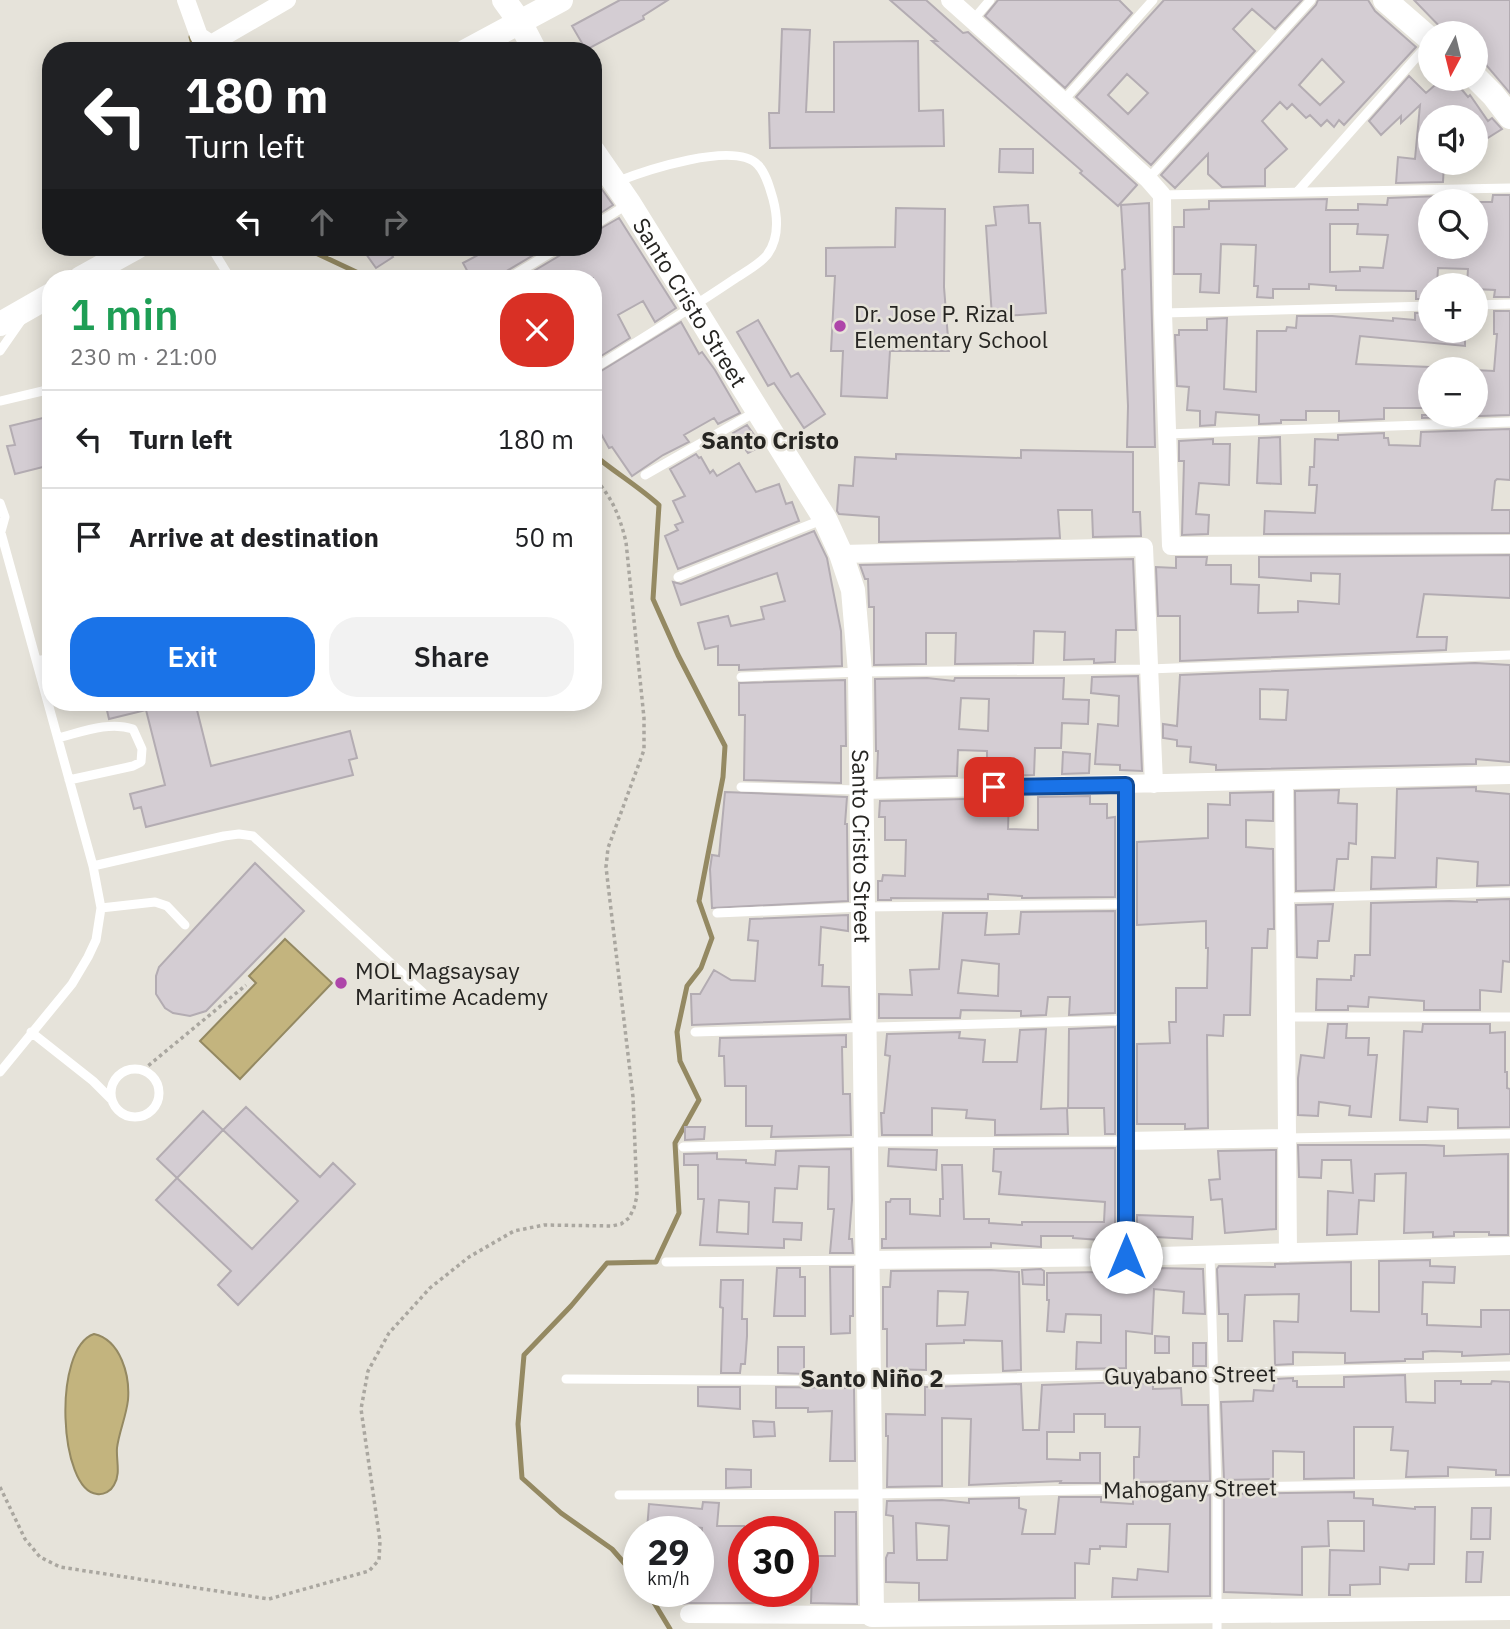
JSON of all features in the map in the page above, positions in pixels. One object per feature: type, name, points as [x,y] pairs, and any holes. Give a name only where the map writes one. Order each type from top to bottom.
[{"type":"street","points":[[186,0],[199,36],[208,42]]},
{"type":"street","points":[[214,42],[287,0]]},
{"type":"street","points":[[504,0],[530,42]]},
{"type":"street","points":[[483,42],[561,0]]},
{"type":"street","points":[[950,0],[1148,179],[1162,195],[1166,434],[1171,546],[1510,544]]},
{"type":"street","points":[[1385,0],[1418,30]]},
{"type":"street","points":[[1488,90],[1510,117]]},
{"type":"street","name":"Santo Cristo Street","points":[[602,165],[629,203],[825,519],[853,590],[860,672],[872,1615]]},
{"type":"street","points":[[95,270],[121,256]]},
{"type":"street","points":[[0,324],[41,301]]},
{"type":"street","points":[[841,554],[1144,547],[1154,784]]},
{"type":"street","points":[[861,790],[1510,775]]},
{"type":"street","points":[[1284,781],[1288,1253]]},
{"type":"street","points":[[1126,785],[1126,1257]]},
{"type":"street","points":[[1126,1141],[1286,1138]]},
{"type":"street","points":[[867,1260],[1126,1257],[1510,1246]]},
{"type":"street","points":[[690,1614],[1217,1620],[1510,1608]]},
{"type":"lane","points":[[972,20],[990,0]]},
{"type":"lane","points":[[1063,101],[1153,0]]},
{"type":"lane","points":[[1148,179],[1311,0]]},
{"type":"lane","points":[[1298,191],[1418,55]]},
{"type":"lane","points":[[602,363],[693,307],[765,257],[774,243],[777,212],[770,188],[758,165],[744,157],[714,154],[614,183]]},
{"type":"lane","points":[[1162,195],[1510,188]]},
{"type":"lane","points":[[602,220],[629,203]]},
{"type":"lane","points":[[522,270],[545,256]]},
{"type":"lane","points":[[0,351],[41,301]]},
{"type":"lane","points":[[1488,305],[1510,304]]},
{"type":"lane","points":[[1163,313],[1418,306]]},
{"type":"lane","points":[[0,401],[42,391]]},
{"type":"lane","points":[[645,475],[759,410]]},
{"type":"lane","points":[[1166,434],[1510,422]]},
{"type":"lane","points":[[0,503],[5,517],[1,534],[42,679]]},
{"type":"lane","points":[[678,578],[825,519]]},
{"type":"lane","points":[[741,677],[860,672],[1149,668],[1510,655]]},
{"type":"lane","points":[[37,661],[42,660]]},
{"type":"lane","points":[[0,1072],[72,984],[96,940],[101,908],[93,866],[51,711]]},
{"type":"lane","points":[[58,738],[123,726],[133,729],[142,749],[141,762],[133,766],[69,780]]},
{"type":"lane","points":[[741,787],[861,790]]},
{"type":"lane","points":[[93,866],[224,836],[253,836],[432,1001]]},
{"type":"lane","points":[[1285,898],[1510,892]]},
{"type":"lane","points":[[101,908],[155,902],[167,905],[185,925]]},
{"type":"lane","points":[[717,913],[863,906],[1126,904]]},
{"type":"lane","points":[[1286,1017],[1510,1017]]},
{"type":"lane","points":[[695,1032],[1126,1020]]},
{"type":"lane","points":[[31,1032],[93,1081],[117,1108],[131,1116],[146,1114],[152,1109],[159,1095],[155,1080],[143,1070],[127,1070],[115,1079],[93,1081]]},
{"type":"lane","points":[[113,1102],[112,1087],[115,1079]]},
{"type":"lane","points":[[1286,1138],[1510,1134]]},
{"type":"lane","points":[[683,1147],[866,1142],[1126,1141]]},
{"type":"lane","points":[[1210,1255],[1217,1488],[1217,1620]]},
{"type":"lane","points":[[666,1262],[867,1260]]},
{"type":"lane","name":"Guyabano Street","points":[[566,1379],[869,1381],[1510,1366]]},
{"type":"lane","name":"Mahogany Street","points":[[619,1495],[871,1494],[1510,1482]]},
{"type":"path","points":[[0,1488],[26,1539],[40,1557],[60,1567],[269,1599],[369,1571],[379,1560],[380,1541],[361,1409],[368,1371],[389,1333],[430,1288],[469,1257],[514,1231],[544,1225],[612,1226],[629,1218],[635,1208],[637,1196],[633,1097],[606,867],[608,848],[644,750],[644,719],[626,542],[620,515],[602,486]]},
{"type":"path","points":[[143,1070],[246,985]]},
{"type":"shaded area","points":[[285,939],[332,983],[240,1079],[200,1041],[256,983],[249,976]]},
{"type":"shaded area","points":[[94,1334],[111,1343],[117,1351],[125,1370],[128,1391],[117,1448],[116,1481],[109,1491],[100,1494],[84,1487],[75,1470],[68,1446],[65,1418],[71,1364],[81,1345]]},
{"type":"building","points":[[620,0],[668,0],[643,16],[644,19],[601,42],[581,42],[572,26]]},
{"type":"building","points":[[890,0],[926,0],[963,33],[968,32],[1137,185],[1118,206],[1080,173],[1082,171],[932,41],[937,41]]},
{"type":"building","points":[[998,0],[1119,0],[1132,13],[1065,88],[985,16]]},
{"type":"building","points":[[1164,0],[1302,0],[1275,29],[1252,9],[1233,29],[1255,51],[1151,165],[1076,97]],"holes":[[[1127,74],[1148,93],[1128,114],[1108,95]]]},
{"type":"building","points":[[1318,0],[1368,0],[1375,11],[1416,47],[1344,125],[1339,120],[1334,127],[1327,120],[1321,126],[1310,115],[1306,118],[1292,104],[1287,109],[1280,102],[1262,121],[1287,149],[1265,169],[1265,186],[1222,187],[1208,174],[1208,154],[1175,188],[1161,175]],"holes":[[[1322,59],[1344,82],[1320,105],[1299,85]]]},
{"type":"building","points":[[1414,0],[1510,0],[1510,93],[1488,67],[1488,21],[1434,21]]},
{"type":"building","points":[[782,29],[810,30],[806,112],[834,112],[834,42],[918,41],[919,111],[943,110],[944,146],[770,148],[769,113],[779,113]]},
{"type":"building","points":[[1409,76],[1418,85],[1418,91],[1463,91],[1468,97],[1470,95],[1477,105],[1418,105],[1401,123],[1401,116],[1381,135],[1369,121]]},
{"type":"building","points":[[1492,118],[1502,129],[1488,138],[1488,121]]},
{"type":"building","points":[[1418,127],[1418,175],[1443,175],[1443,182],[1396,183],[1398,157],[1415,159]]},
{"type":"building","points":[[1000,149],[1033,149],[1033,173],[999,172]]},
{"type":"building","points":[[602,189],[613,205],[602,212]]},
{"type":"building","points":[[1493,195],[1510,195],[1510,297],[1494,297],[1495,290],[1488,290],[1488,273],[1438,268],[1438,273],[1418,273],[1418,299],[1416,291],[1336,290],[1336,286],[1309,284],[1309,289],[1273,289],[1273,298],[1257,297],[1258,286],[1254,286],[1256,245],[1221,244],[1219,293],[1200,292],[1201,274],[1174,274],[1174,227],[1184,227],[1184,210],[1209,209],[1209,201],[1327,199],[1326,210],[1358,210],[1358,204],[1387,205],[1388,198],[1418,197],[1418,259],[1488,259],[1488,202],[1492,202]],"holes":[[[1330,224],[1358,224],[1357,234],[1388,235],[1383,268],[1360,267],[1360,271],[1330,272]]]},
{"type":"building","points":[[1149,203],[1155,447],[1127,447],[1128,406],[1122,270],[1125,269],[1121,205]]},
{"type":"building","points":[[1028,205],[1029,223],[1040,223],[1046,313],[992,317],[986,226],[996,225],[994,207]]},
{"type":"building","points":[[896,208],[945,209],[944,287],[949,351],[890,351],[887,398],[841,396],[843,351],[831,351],[835,276],[826,276],[826,248],[895,247]]},
{"type":"building","points":[[619,218],[676,308],[655,322],[643,301],[618,315],[630,338],[602,355],[602,270],[535,270],[559,256],[602,256],[602,228]]},
{"type":"building","points":[[367,256],[393,257],[376,268]]},
{"type":"building","points":[[476,256],[532,256],[508,270],[467,270],[463,263]]},
{"type":"building","points":[[1494,311],[1510,311],[1510,415],[1488,416],[1488,371],[1494,371],[1497,334],[1494,334]]},
{"type":"building","points":[[1415,313],[1418,313],[1418,342],[1360,336],[1356,364],[1418,367],[1418,408],[1384,408],[1384,419],[1339,421],[1339,411],[1306,411],[1306,420],[1281,420],[1281,423],[1259,424],[1259,415],[1216,412],[1215,425],[1200,426],[1200,411],[1187,410],[1189,387],[1177,386],[1175,335],[1179,335],[1179,330],[1207,330],[1207,319],[1227,318],[1224,389],[1256,392],[1257,331],[1286,331],[1287,327],[1296,328],[1297,316],[1415,320]]},
{"type":"building","points":[[758,320],[791,377],[798,373],[825,414],[804,428],[774,383],[768,386],[737,332]]},
{"type":"building","points":[[681,322],[699,354],[702,352],[715,370],[740,413],[718,424],[714,418],[684,435],[689,442],[663,455],[632,476],[602,436],[602,370]]},
{"type":"building","points":[[1434,343],[1465,343],[1465,346]]},
{"type":"building","points":[[42,418],[42,467],[15,474],[7,446],[15,445],[10,426]]},
{"type":"building","points":[[747,425],[762,446],[748,453],[733,433]]},
{"type":"building","points":[[1510,429],[1510,480],[1495,481],[1492,510],[1510,510],[1510,533],[1264,534],[1265,511],[1315,513],[1317,485],[1309,485],[1310,467],[1314,467],[1315,439],[1338,440],[1338,435],[1384,433],[1389,445],[1420,446],[1421,432]]},
{"type":"building","points":[[1280,437],[1281,484],[1257,483],[1259,438]]},
{"type":"building","points":[[1213,439],[1213,444],[1230,444],[1229,485],[1199,483],[1196,514],[1209,515],[1208,534],[1182,535],[1184,461],[1179,461],[1179,441]]},
{"type":"building","points":[[1021,450],[1133,452],[1133,512],[1140,512],[1141,536],[1093,537],[1092,510],[1058,510],[1060,538],[879,542],[879,517],[839,514],[837,511],[839,485],[853,486],[855,457],[896,459],[896,454],[1021,458]]},
{"type":"building","points":[[696,454],[701,457],[710,473],[713,470],[717,476],[739,463],[756,492],[779,484],[786,504],[792,502],[799,521],[678,569],[665,536],[678,530],[675,525],[683,522],[673,501],[685,496],[670,469]]},
{"type":"building","points":[[814,531],[827,558],[841,631],[842,666],[739,670],[739,665],[718,665],[718,646],[705,649],[698,623],[728,616],[731,626],[764,619],[761,607],[785,601],[777,573],[681,605],[673,582],[681,584]]},
{"type":"building","points":[[1510,555],[1510,598],[1424,594],[1417,637],[1447,637],[1446,650],[1180,661],[1180,616],[1158,616],[1156,567],[1176,568],[1176,557],[1207,557],[1206,565],[1231,565],[1231,584],[1259,585],[1258,613],[1298,612],[1298,601],[1339,604],[1340,574],[1311,573],[1311,581],[1259,577],[1259,557]]},
{"type":"building","points":[[1133,559],[1136,630],[1116,630],[1115,662],[1094,663],[1094,659],[1064,660],[1065,632],[1034,631],[1033,663],[955,664],[956,633],[926,633],[926,664],[874,665],[874,607],[869,607],[868,579],[865,579],[860,565]]},
{"type":"building","points":[[1475,663],[1510,665],[1510,762],[1476,759],[1476,764],[1216,770],[1216,765],[1190,762],[1191,747],[1177,746],[1177,740],[1163,738],[1163,724],[1177,726],[1180,675]],"holes":[[[1260,689],[1288,690],[1286,720],[1260,719]]]},
{"type":"building","points":[[1138,676],[1142,771],[1120,770],[1120,765],[1095,764],[1098,724],[1118,726],[1119,696],[1091,693],[1092,677]]},
{"type":"building","points":[[927,678],[954,681],[955,678],[1064,678],[1063,699],[1089,700],[1088,724],[1062,723],[1061,748],[1035,748],[1034,775],[987,776],[987,751],[958,750],[957,776],[877,778],[875,679]],"holes":[[[961,698],[989,699],[988,731],[959,729]]]},
{"type":"building","points":[[845,680],[846,746],[841,746],[841,783],[744,780],[745,715],[739,715],[739,683]]},
{"type":"building","points":[[107,711],[142,711],[109,719]]},
{"type":"building","points":[[146,711],[197,711],[211,766],[350,731],[357,758],[349,760],[353,775],[146,827],[141,807],[134,809],[130,794],[165,785]]},
{"type":"building","points":[[1063,752],[1090,754],[1089,773],[1062,774]]},
{"type":"building","points":[[1476,787],[1476,791],[1510,794],[1510,885],[1477,886],[1478,862],[1437,858],[1436,887],[1371,889],[1372,857],[1395,858],[1397,789]]},
{"type":"building","points":[[1339,790],[1338,803],[1357,804],[1356,844],[1349,843],[1348,859],[1337,859],[1334,890],[1296,891],[1295,791]]},
{"type":"building","points":[[725,792],[847,797],[845,824],[848,901],[712,908],[710,869],[712,855],[719,856]]},
{"type":"building","points":[[1273,792],[1273,821],[1246,820],[1246,847],[1273,849],[1274,929],[1268,929],[1267,948],[1252,948],[1250,1015],[1224,1015],[1223,1036],[1207,1035],[1208,1128],[1185,1129],[1185,1124],[1137,1124],[1137,1044],[1170,1043],[1169,1022],[1176,1022],[1176,988],[1207,988],[1208,948],[1206,921],[1137,925],[1137,842],[1208,838],[1208,804],[1230,805],[1230,793]]},
{"type":"building","points":[[1090,796],[1090,804],[1107,804],[1107,818],[1115,817],[1115,897],[1022,898],[988,894],[988,899],[878,900],[878,881],[882,881],[883,875],[905,876],[906,840],[885,840],[885,817],[879,817],[880,801],[1009,798],[1008,829],[1038,830],[1038,797]]},
{"type":"building","points":[[255,863],[304,911],[206,1011],[190,1016],[173,1013],[165,1008],[156,994],[159,967]]},
{"type":"building","points":[[1510,899],[1510,962],[1503,961],[1501,992],[1480,990],[1480,1010],[1424,1010],[1424,1001],[1369,997],[1368,1007],[1348,1006],[1348,1010],[1316,1010],[1317,979],[1351,980],[1351,976],[1354,976],[1355,955],[1370,955],[1371,903]]},
{"type":"building","points":[[1333,904],[1329,941],[1318,941],[1317,958],[1297,957],[1296,905]]},
{"type":"building","points":[[1115,911],[1115,1013],[1069,1015],[1070,997],[1048,997],[1046,1015],[1021,1016],[1021,1011],[961,1010],[960,1018],[879,1018],[879,994],[912,995],[910,970],[939,969],[943,913],[987,913],[985,935],[1019,934],[1021,912]],"holes":[[[962,960],[999,964],[998,996],[958,993]]]},
{"type":"building","points":[[848,915],[848,931],[821,927],[819,965],[823,965],[822,986],[849,987],[850,1019],[692,1025],[691,994],[700,994],[714,970],[731,980],[755,981],[758,941],[748,940],[750,919]]},
{"type":"building","points":[[1328,1024],[1347,1024],[1346,1038],[1369,1038],[1368,1055],[1377,1055],[1371,1117],[1349,1115],[1350,1106],[1319,1102],[1318,1116],[1298,1115],[1301,1055],[1324,1058]]},
{"type":"building","points":[[1423,1024],[1490,1024],[1490,1033],[1505,1032],[1505,1072],[1507,1088],[1510,1089],[1510,1127],[1458,1128],[1458,1109],[1428,1107],[1427,1122],[1400,1120],[1404,1031],[1422,1032]]},
{"type":"building","points":[[1115,1027],[1115,1134],[1105,1134],[1104,1108],[1068,1108],[1069,1029]]},
{"type":"building","points":[[1046,1029],[1041,1109],[1067,1108],[1068,1134],[995,1135],[995,1120],[966,1118],[967,1110],[932,1108],[932,1135],[882,1135],[881,1113],[884,1113],[890,1056],[885,1055],[887,1034],[960,1032],[959,1038],[985,1040],[983,1062],[1017,1062],[1020,1030]]},
{"type":"building","points":[[846,1035],[846,1047],[842,1047],[843,1094],[850,1094],[851,1135],[771,1137],[772,1126],[746,1126],[746,1086],[725,1086],[724,1056],[719,1056],[720,1038]]},
{"type":"building","points":[[246,1107],[320,1177],[333,1163],[355,1184],[238,1305],[218,1285],[231,1271],[156,1200],[177,1178],[252,1249],[298,1201],[223,1130]]},
{"type":"building","points":[[203,1111],[223,1130],[177,1178],[157,1159]]},
{"type":"building","points":[[685,1127],[705,1127],[704,1139],[685,1140]]},
{"type":"building","points":[[1298,1145],[1425,1145],[1444,1146],[1444,1156],[1508,1154],[1508,1235],[1454,1232],[1454,1236],[1433,1237],[1433,1232],[1404,1233],[1406,1173],[1375,1174],[1374,1201],[1359,1200],[1357,1234],[1327,1235],[1328,1191],[1353,1193],[1351,1160],[1322,1160],[1321,1178],[1299,1177]]},
{"type":"building","points":[[1115,1148],[1115,1246],[1100,1246],[1100,1240],[1073,1236],[1041,1236],[1041,1247],[991,1243],[991,1247],[882,1248],[882,1239],[886,1239],[886,1202],[891,1199],[910,1199],[910,1214],[940,1216],[940,1199],[943,1199],[942,1165],[962,1165],[964,1219],[989,1219],[989,1223],[1022,1225],[1022,1222],[1104,1222],[1105,1202],[999,1194],[1001,1172],[993,1171],[994,1149]]},
{"type":"building","points":[[851,1149],[852,1200],[849,1239],[852,1239],[853,1253],[830,1253],[834,1209],[828,1209],[829,1167],[799,1166],[797,1189],[775,1188],[773,1222],[802,1223],[801,1240],[784,1239],[784,1248],[700,1245],[704,1199],[698,1199],[698,1165],[684,1165],[684,1154],[717,1153],[717,1159],[775,1165],[776,1151]],"holes":[[[719,1200],[749,1202],[748,1234],[717,1232]]]},
{"type":"building","points":[[889,1149],[937,1150],[936,1170],[888,1166]]},
{"type":"building","points":[[1276,1150],[1276,1229],[1225,1233],[1222,1199],[1211,1200],[1209,1180],[1220,1179],[1218,1151]]},
{"type":"building","points":[[1137,1215],[1193,1217],[1192,1239],[1137,1236]]},
{"type":"building","points":[[1430,1260],[1430,1266],[1455,1267],[1454,1283],[1423,1282],[1422,1314],[1427,1314],[1427,1325],[1481,1327],[1481,1310],[1510,1310],[1510,1354],[1462,1356],[1462,1352],[1432,1351],[1423,1352],[1423,1359],[1345,1363],[1345,1353],[1293,1352],[1293,1364],[1275,1365],[1274,1321],[1298,1322],[1299,1294],[1245,1295],[1242,1341],[1228,1341],[1228,1314],[1219,1314],[1219,1266],[1275,1267],[1275,1264],[1351,1262],[1351,1311],[1379,1312],[1379,1261]]},
{"type":"building","points":[[830,1267],[853,1267],[853,1316],[850,1316],[850,1333],[831,1334]]},
{"type":"building","points":[[777,1268],[800,1268],[800,1277],[805,1277],[805,1316],[774,1316]]},
{"type":"building","points":[[1157,1268],[1203,1269],[1205,1314],[1183,1313],[1184,1292],[1154,1289],[1152,1334],[1126,1331],[1126,1368],[1076,1369],[1077,1342],[1101,1343],[1101,1315],[1066,1314],[1064,1332],[1047,1331],[1047,1273]]},
{"type":"building","points":[[1022,1270],[1044,1271],[1044,1285],[1023,1284]]},
{"type":"building","points":[[891,1271],[1019,1272],[1021,1370],[1003,1371],[1002,1341],[964,1340],[964,1343],[926,1344],[926,1370],[887,1369],[883,1287],[890,1287]],"holes":[[[938,1291],[968,1292],[965,1325],[937,1326]]]},
{"type":"building","points":[[721,1280],[743,1280],[742,1319],[747,1319],[747,1336],[745,1364],[741,1364],[740,1373],[721,1373]]},
{"type":"building","points":[[1155,1336],[1169,1337],[1169,1353],[1155,1353]]},
{"type":"building","points":[[1193,1343],[1206,1343],[1206,1366],[1193,1366]]},
{"type":"building","points":[[778,1347],[804,1347],[804,1374],[778,1373]]},
{"type":"building","points":[[1405,1375],[1406,1402],[1435,1403],[1435,1381],[1461,1381],[1461,1384],[1510,1382],[1510,1475],[1496,1475],[1496,1470],[1448,1467],[1448,1476],[1406,1477],[1408,1451],[1391,1450],[1393,1427],[1354,1427],[1354,1478],[1304,1479],[1304,1452],[1273,1451],[1273,1479],[1224,1480],[1221,1402],[1253,1401],[1254,1390],[1273,1391],[1275,1379],[1293,1378],[1293,1381],[1297,1381],[1297,1387],[1344,1387],[1344,1377]]},
{"type":"building","points":[[1127,1382],[1153,1384],[1153,1389],[1181,1388],[1182,1405],[1208,1405],[1210,1481],[1134,1482],[1134,1457],[1139,1457],[1140,1427],[1105,1427],[1105,1414],[1074,1414],[1074,1432],[1047,1432],[1047,1459],[1080,1460],[1080,1453],[1100,1453],[1100,1483],[1060,1483],[1061,1481],[969,1485],[971,1419],[942,1418],[942,1486],[887,1487],[886,1414],[925,1415],[925,1387],[1021,1384],[1023,1430],[1039,1430],[1042,1385]]},
{"type":"building","points":[[698,1387],[740,1387],[740,1409],[698,1406]]},
{"type":"building","points":[[776,1387],[854,1388],[855,1461],[830,1461],[832,1411],[808,1412],[808,1408],[776,1408]]},
{"type":"building","points":[[753,1421],[774,1422],[775,1436],[754,1437]]},
{"type":"building","points":[[726,1469],[751,1470],[751,1487],[726,1488]]},
{"type":"building","points":[[1354,1492],[1354,1498],[1373,1499],[1373,1505],[1415,1509],[1435,1507],[1434,1564],[1409,1564],[1408,1570],[1380,1567],[1380,1584],[1350,1585],[1350,1595],[1329,1595],[1330,1550],[1364,1551],[1364,1521],[1328,1521],[1329,1546],[1302,1547],[1302,1595],[1224,1592],[1224,1494]]},
{"type":"building","points":[[1210,1495],[1210,1596],[1112,1597],[1113,1578],[1137,1580],[1138,1569],[1168,1572],[1170,1524],[1127,1524],[1126,1547],[1100,1546],[1100,1549],[1090,1549],[1089,1564],[1075,1563],[1075,1598],[919,1600],[919,1583],[886,1582],[886,1558],[888,1553],[894,1553],[893,1516],[886,1515],[887,1501],[942,1500],[969,1503],[969,1499],[1019,1498],[1019,1508],[1026,1510],[1022,1534],[1055,1534],[1059,1497],[1101,1497],[1101,1502],[1133,1504],[1133,1496]],"holes":[[[916,1523],[949,1526],[947,1560],[917,1560]]]},
{"type":"building","points":[[703,1502],[719,1503],[717,1526],[728,1526],[728,1603],[714,1603],[714,1516],[648,1516],[649,1504],[702,1509]]},
{"type":"building","points":[[1472,1508],[1491,1508],[1490,1539],[1471,1539]]},
{"type":"building","points":[[835,1512],[856,1512],[857,1604],[819,1603],[819,1556],[835,1556]]},
{"type":"building","points":[[1467,1552],[1483,1552],[1481,1582],[1466,1582]]},
{"type":"waterway","points":[[191,37],[192,42]]},
{"type":"waterway","points":[[322,256],[352,270]]},
{"type":"waterway","points":[[602,461],[659,505],[653,599],[678,655],[725,746],[723,777],[699,901],[712,938],[701,968],[687,986],[677,1032],[680,1061],[699,1100],[675,1143],[679,1213],[656,1262],[607,1263],[524,1355],[518,1424],[522,1478],[561,1513],[612,1549],[623,1562]]},
{"type":"waterway","points":[[657,1607],[670,1629]]},
{"type":"place","name":"Dr. Jose P. Rizal Elementary School","points":[[840,326]]},
{"type":"place","name":"MOL Magsaysay Maritime Academy","points":[[341,983]]},
{"type":"district","name":"Santo Cristo","points":[[770,440]]},
{"type":"district","name":"Santo Niño 2","points":[[872,1378]]},
{"type":"route","points":[[994,787],[1126,785],[1126,1257]]}]
